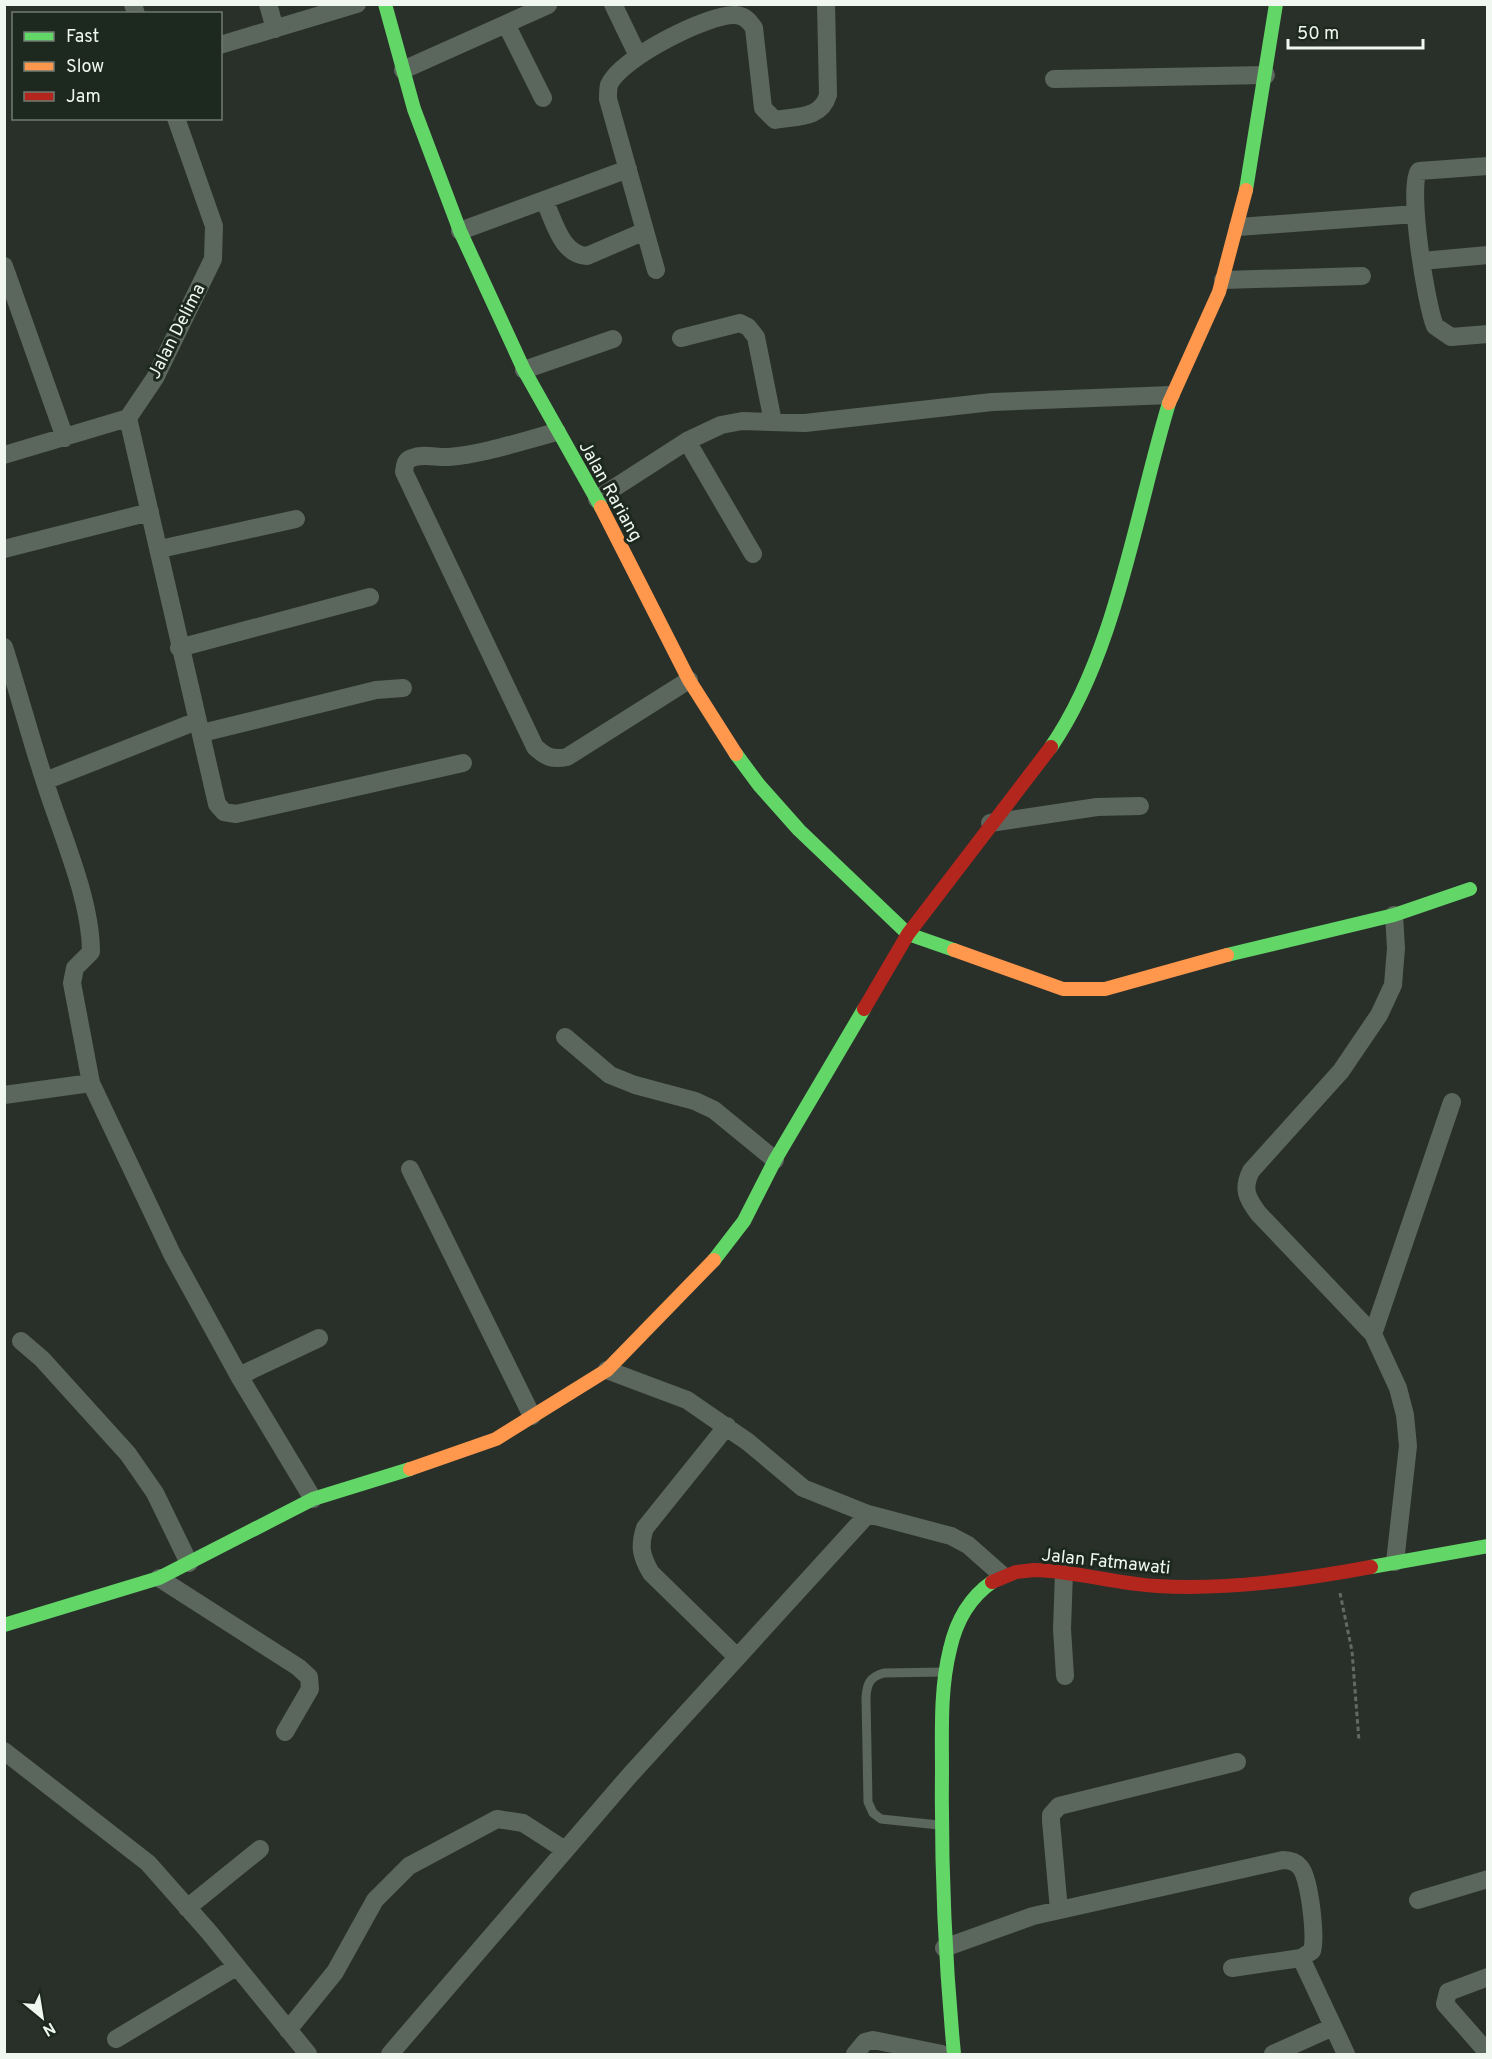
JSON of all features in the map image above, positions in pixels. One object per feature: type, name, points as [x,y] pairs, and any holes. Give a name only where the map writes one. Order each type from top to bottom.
[{"type":"street","points":[[268,4],[275,29]]},
{"type":"street","points":[[222,44],[357,4]]},
{"type":"street","name":"Jalan Rariang","points":[[385,4],[414,109],[460,231],[524,370],[557,432],[597,499],[690,681],[725,738],[759,785],[799,830],[908,934]]},
{"type":"street","points":[[613,4],[638,56]]},
{"type":"street","points":[[656,270],[608,99],[609,85],[638,56],[704,22],[734,15],[747,18],[754,28],[763,108],[767,115],[776,120],[819,112],[825,105],[828,95],[826,4]]},
{"type":"street","points":[[4,1625],[159,1578],[313,1499],[466,1451],[496,1438],[607,1370],[714,1260],[744,1221],[775,1160],[908,934],[990,823],[1053,744],[1068,720],[1100,646],[1171,395],[1223,280],[1238,227],[1266,75],[1276,4]]},
{"type":"street","points":[[403,70],[548,5]]},
{"type":"street","points":[[506,24],[543,99]]},
{"type":"street","points":[[1054,79],[1266,75]]},
{"type":"street","name":"Jalan Delima","points":[[128,418],[154,378],[213,259],[214,226],[177,120]]},
{"type":"street","points":[[1488,166],[1419,171],[1415,177],[1415,214],[1435,326],[1451,337],[1488,334]]},
{"type":"street","points":[[460,231],[628,169]]},
{"type":"street","points":[[544,200],[563,241],[577,256],[587,256],[645,231]]},
{"type":"street","points":[[1238,227],[1415,214]]},
{"type":"street","points":[[1422,261],[1488,255]]},
{"type":"street","points":[[4,266],[65,438]]},
{"type":"street","points":[[1223,280],[1362,276]]},
{"type":"street","points":[[681,338],[740,323],[748,327],[756,337],[773,422]]},
{"type":"street","points":[[524,370],[613,339]]},
{"type":"street","points":[[597,499],[687,441],[721,425],[742,422],[805,423],[992,402],[1171,395]]},
{"type":"street","points":[[4,455],[128,418],[160,549],[179,648],[217,804],[224,812],[236,814],[463,763]]},
{"type":"street","points":[[557,432],[472,453],[449,457],[419,456],[409,459],[405,464],[404,472],[536,747],[546,756],[555,759],[567,757],[690,681]]},
{"type":"street","points":[[687,441],[753,554]]},
{"type":"street","points":[[4,549],[150,512]]},
{"type":"street","points":[[160,549],[296,519]]},
{"type":"street","points":[[179,648],[370,597]]},
{"type":"street","points":[[4,647],[45,782],[66,837],[87,922],[91,952],[75,968],[72,983],[92,1083],[172,1254],[239,1376],[313,1499]]},
{"type":"street","points":[[45,782],[199,727],[376,690],[403,688]]},
{"type":"street","points":[[990,823],[1097,807],[1140,806]]},
{"type":"street","points":[[908,934],[1063,989],[1105,989],[1256,946],[1394,915],[1470,889]]},
{"type":"street","points":[[1394,915],[1396,948],[1393,985],[1379,1015],[1341,1071],[1251,1171],[1245,1183],[1245,1193],[1258,1213],[1374,1334],[1398,1388],[1405,1414],[1408,1446],[1395,1562]]},
{"type":"street","points":[[565,1037],[610,1075],[635,1085],[695,1101],[714,1110],[775,1160]]},
{"type":"street","points":[[4,1095],[92,1083]]},
{"type":"street","points":[[1374,1334],[1452,1102]]},
{"type":"street","points":[[410,1169],[532,1416]]},
{"type":"street","points":[[239,1376],[319,1338]]},
{"type":"street","points":[[21,1341],[42,1359],[128,1454],[155,1493],[189,1563]]},
{"type":"street","points":[[607,1370],[687,1400],[727,1426],[803,1488],[868,1514],[951,1536],[968,1545],[1002,1575],[973,1598],[962,1614],[952,1641],[946,1672],[943,1712],[942,1825],[944,1948],[954,2055]]},
{"type":"street","points":[[727,1426],[645,1528],[641,1542],[642,1557],[651,1573],[737,1657]]},
{"type":"street","points":[[390,2055],[565,1850],[868,1514]]},
{"type":"street","name":"Jalan Fatmawati","points":[[1002,1575],[1038,1570],[1151,1586],[1196,1588],[1335,1573],[1488,1546]]},
{"type":"street","points":[[1064,1572],[1062,1629],[1065,1676]]},
{"type":"street","points":[[159,1578],[309,1677],[310,1689],[285,1732]]},
{"type":"street","points":[[4,1751],[132,1850],[187,1908],[308,2055]]},
{"type":"street","points":[[1059,1910],[1051,1821],[1052,1815],[1059,1806],[1237,1762]]},
{"type":"street","points":[[288,2030],[335,1972],[375,1900],[384,1888],[410,1866],[497,1819],[523,1823],[565,1850]]},
{"type":"street","points":[[187,1908],[260,1849]]},
{"type":"street","points":[[944,1948],[1033,1916],[1289,1860],[1300,1867],[1307,1882],[1314,1946],[1310,1955],[1232,1968]]},
{"type":"street","points":[[1418,1900],[1488,1879]]},
{"type":"street","points":[[1301,1958],[1346,2055]]},
{"type":"street","points":[[116,2039],[236,1966]]},
{"type":"street","points":[[1488,1977],[1448,1992],[1445,2004],[1488,2053]]},
{"type":"street","points":[[1273,2055],[1333,2027]]},
{"type":"street","points":[[855,2055],[865,2042],[873,2040],[942,2055]]},
{"type":"lane","points":[[942,1825],[881,1819],[873,1813],[868,1802],[866,1697],[867,1683],[874,1676],[884,1672],[946,1672]]},
{"type":"path","points":[[1335,1573],[1352,1650],[1359,1741]]},
{"type":"traffic: fast","points":[[385,4],[414,109],[460,231],[524,370],[601,507]]},
{"type":"traffic: fast","points":[[1246,190],[1276,4]]},
{"type":"traffic: fast","points":[[1051,747],[1073,710],[1092,669],[1108,625],[1169,403]]},
{"type":"traffic: fast","points":[[736,754],[759,785],[799,830],[908,934],[954,950]]},
{"type":"traffic: fast","points":[[1227,955],[1394,915],[1470,889]]},
{"type":"traffic: fast","points":[[714,1260],[744,1221],[775,1160],[864,1009]]},
{"type":"traffic: fast","points":[[4,1625],[159,1578],[313,1499],[410,1469]]},
{"type":"traffic: fast","points":[[1371,1567],[1488,1546]]},
{"type":"traffic: fast","points":[[954,2054],[943,1878],[943,1695],[947,1664],[956,1629],[970,1603],[992,1582]]},
{"type":"traffic: slow","points":[[1169,403],[1219,292],[1246,190]]},
{"type":"traffic: slow","points":[[601,507],[689,680],[736,754]]},
{"type":"traffic: slow","points":[[954,950],[1063,989],[1105,989],[1227,955]]},
{"type":"traffic: slow","points":[[410,1469],[496,1439],[607,1370],[714,1260]]},
{"type":"traffic: jam","points":[[864,1009],[908,934],[1051,747]]},
{"type":"traffic: jam","points":[[992,1582],[1016,1572],[1034,1570],[1142,1585],[1211,1587],[1291,1580],[1371,1567]]}]
